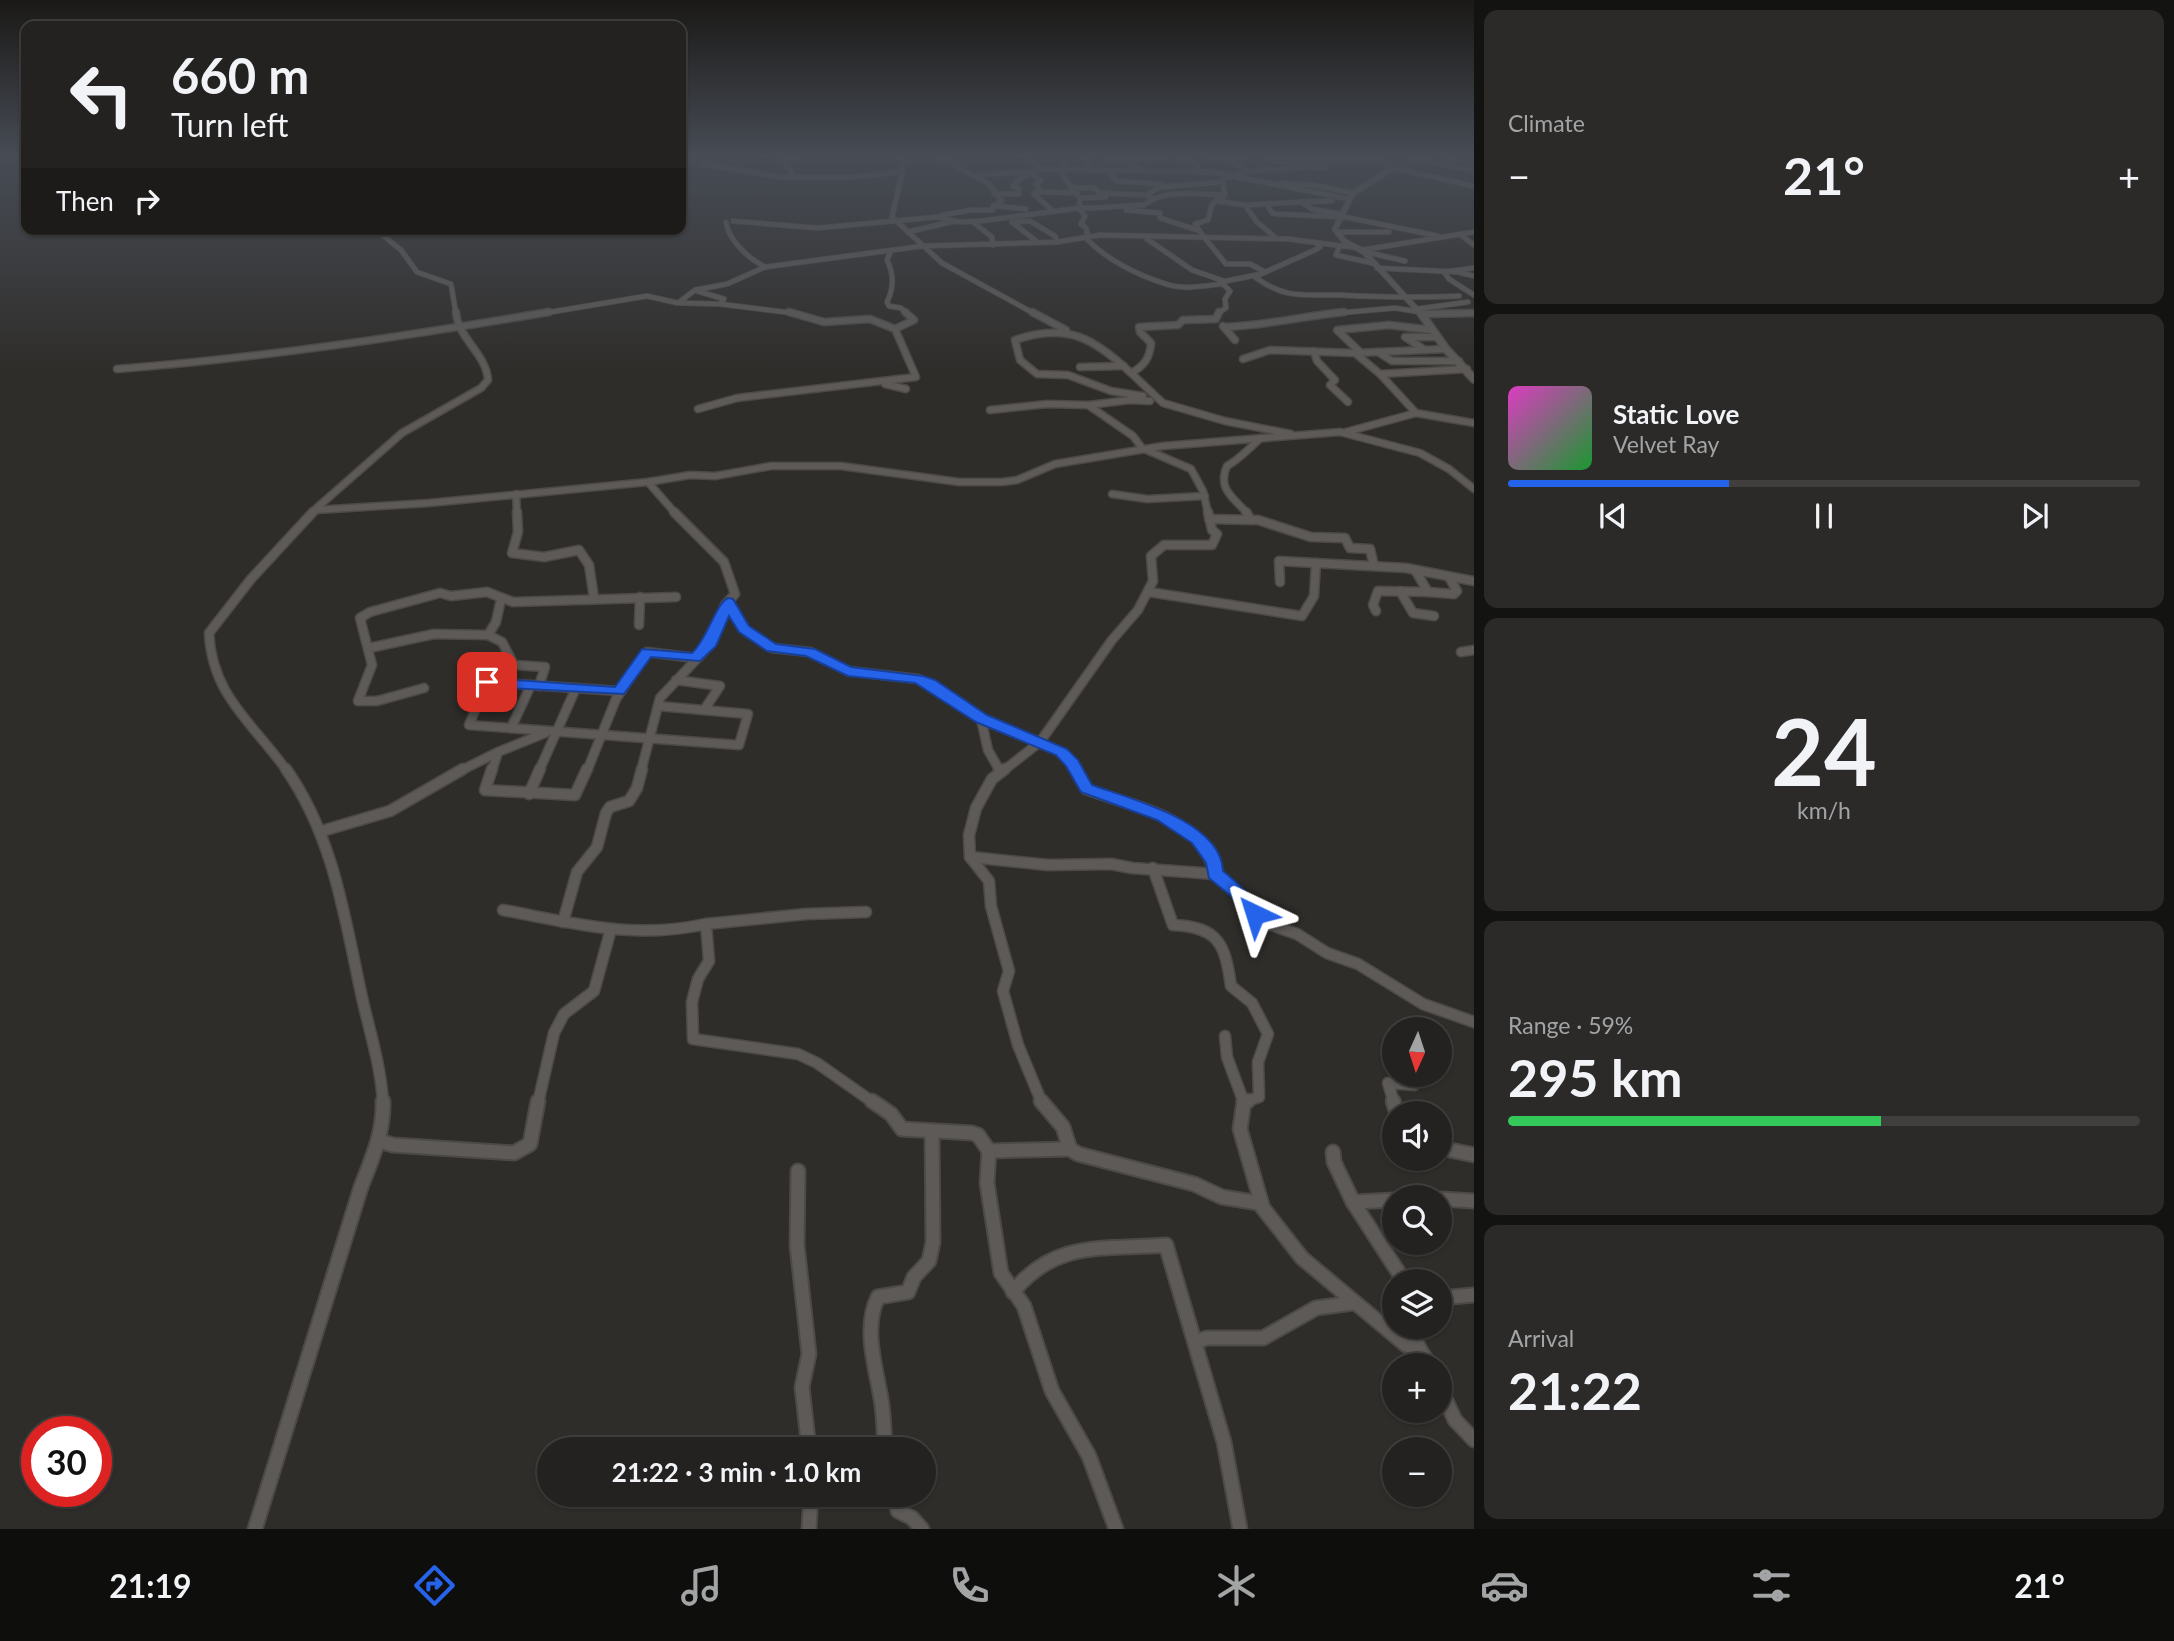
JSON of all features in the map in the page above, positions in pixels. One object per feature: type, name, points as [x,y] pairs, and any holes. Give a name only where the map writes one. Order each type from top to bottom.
[{"type":"street","points":[[726,228],[730,237],[753,261],[765,267]]},
{"type":"street","points":[[905,228],[955,271],[1093,342],[1124,366],[1163,403]]},
{"type":"street","points":[[908,232],[924,228]]},
{"type":"street","points":[[981,228],[992,237],[993,245]]},
{"type":"street","points":[[1020,228],[1037,242]]},
{"type":"street","points":[[1042,228],[1055,236],[1056,242]]},
{"type":"street","points":[[1086,228],[1086,236],[1101,254],[1167,285],[1197,287],[1263,273],[1315,250],[1320,247],[1317,243]]},
{"type":"street","points":[[1192,228],[1204,237],[1226,264],[1250,264],[1263,273]]},
{"type":"street","points":[[1265,228],[1276,238]]},
{"type":"street","points":[[1335,228],[1344,241],[1362,250],[1420,312],[1446,349],[1474,379]]},
{"type":"street","points":[[1383,228],[1388,232]]},
{"type":"street","points":[[1400,228],[1438,236]]},
{"type":"street","points":[[1337,232],[1409,231]]},
{"type":"street","points":[[1362,250],[1474,232]]},
{"type":"street","points":[[255,1529],[361,1187],[379,1141],[384,1107],[381,1078],[346,913],[322,831],[295,783],[257,732],[234,708],[221,683],[208,645],[208,633],[316,510],[401,434],[486,384],[489,377],[486,368],[459,328],[451,284],[417,272],[401,250],[382,235]]},
{"type":"street","points":[[1461,235],[1474,245]]},
{"type":"street","points":[[678,303],[695,290],[727,284],[765,267],[923,246],[1056,242],[1086,236],[1276,238],[1362,250],[1405,261]]},
{"type":"street","points":[[1139,236],[1153,241],[1174,260],[1192,270],[1222,282],[1230,291],[1225,299],[1226,308],[1217,313],[1216,319]]},
{"type":"street","points":[[1339,247],[1336,255],[1375,265],[1474,276]]},
{"type":"street","points":[[1385,248],[1397,253],[1415,270]]},
{"type":"street","points":[[117,369],[231,360],[459,328],[647,296],[678,303],[720,304],[800,313],[824,322],[870,319],[895,329],[914,320],[901,308],[889,306],[887,302],[892,289],[892,267],[887,260],[891,251]]},
{"type":"street","points":[[1444,271],[1474,266]]},
{"type":"street","points":[[1444,271],[1449,279],[1474,296]]},
{"type":"street","points":[[1263,273],[1256,278],[1272,289],[1303,297],[1336,295],[1376,299],[1459,296],[1471,303]]},
{"type":"street","points":[[695,290],[724,299],[720,304]]},
{"type":"street","points":[[1459,296],[1461,295],[1458,292],[1467,291]]},
{"type":"street","points":[[1420,312],[1471,303]]},
{"type":"street","points":[[1224,327],[1254,326],[1293,317],[1395,309],[1474,313]]},
{"type":"street","points":[[1130,373],[1147,362],[1152,354],[1151,342],[1140,332],[1139,327],[1178,325],[1183,320],[1216,319],[1235,340]]},
{"type":"street","points":[[1416,413],[1392,384],[1337,330],[1389,325],[1432,330]]},
{"type":"street","points":[[698,409],[737,398],[916,377],[895,329]]},
{"type":"street","points":[[1066,330],[1014,340],[1020,360],[1037,374],[1068,375],[1111,391],[1143,396],[1150,401]]},
{"type":"street","points":[[1425,350],[1405,337],[1437,337]]},
{"type":"street","points":[[1243,359],[1270,350],[1378,352],[1446,349]]},
{"type":"street","points":[[1314,351],[1317,361],[1335,380],[1330,385],[1332,389],[1348,402]]},
{"type":"street","points":[[1378,352],[1392,361],[1459,361]]},
{"type":"street","points":[[1080,367],[1124,366]]},
{"type":"street","points":[[1380,374],[1467,369]]},
{"type":"street","points":[[880,382],[906,389]]},
{"type":"street","points":[[1141,384],[1143,396]]},
{"type":"street","points":[[990,410],[1047,404],[1088,405],[1130,400],[1150,401],[1225,421],[1300,436]]},
{"type":"street","points":[[1070,1149],[1063,1127],[1042,1103],[1018,1045],[1003,991],[1009,971],[1001,934],[991,906],[989,881],[970,857],[969,835],[976,808],[992,779],[1040,742],[1112,640],[1138,610],[1153,581],[1151,556],[1164,545],[1212,545],[1217,534],[1212,530],[1205,496],[1191,469],[1142,449],[1133,436],[1088,405]]},
{"type":"street","points":[[316,510],[429,503],[648,482],[690,475],[715,476],[771,466],[841,466],[959,482],[1002,482],[1017,480],[1055,464],[1217,440],[1340,432],[1361,429],[1416,413],[1474,423]]},
{"type":"street","points":[[1361,429],[1359,432],[1364,439]]},
{"type":"street","points":[[1340,432],[1420,453],[1449,469],[1474,489]]},
{"type":"street","points":[[1251,520],[1246,509],[1224,489],[1222,480],[1227,466],[1240,460],[1243,453],[1263,437]]},
{"type":"street","points":[[563,922],[577,872],[597,846],[606,813],[610,807],[629,801],[637,788],[660,698],[709,646],[728,602],[735,594],[724,562],[680,519],[648,482]]},
{"type":"street","points":[[516,494],[518,532],[512,553],[544,557],[579,550],[589,565],[594,598]]},
{"type":"street","points":[[1112,494],[1147,499],[1205,496]]},
{"type":"street","points":[[1209,519],[1265,521],[1311,537],[1345,538],[1350,548],[1370,549],[1374,565]]},
{"type":"street","points":[[1280,582],[1279,561],[1374,565],[1474,581]]},
{"type":"street","points":[[1149,592],[1301,616],[1314,596],[1316,563]]},
{"type":"street","points":[[1415,570],[1428,593]]},
{"type":"street","points":[[1376,611],[1373,605],[1378,591],[1454,594],[1457,591],[1449,577]]},
{"type":"street","points":[[1400,591],[1413,613],[1434,616]]},
{"type":"street","points":[[424,688],[377,701],[358,701],[372,665],[359,620],[370,612],[440,593],[452,596],[486,592],[513,602],[676,597]]},
{"type":"street","points":[[639,625],[640,597]]},
{"type":"street","points":[[488,635],[496,622],[502,599]]},
{"type":"street","points":[[728,602],[744,629],[772,648],[810,652],[848,671],[918,679],[930,684],[981,719],[1061,752],[1072,763],[1086,789],[1163,816],[1186,829],[1206,849],[1214,863],[1215,874]]},
{"type":"street","points":[[369,648],[434,634],[488,635],[497,637],[504,643],[507,655],[514,665]]},
{"type":"street","points":[[1461,652],[1474,650]]},
{"type":"street","points":[[498,752],[485,790],[575,795],[619,691],[647,652],[695,658]]},
{"type":"street","points":[[511,728],[545,667],[514,665],[487,682],[469,725],[739,745],[748,714],[658,706]]},
{"type":"street","points":[[676,680],[720,686],[704,710]]},
{"type":"street","points":[[487,682],[619,691]]},
{"type":"street","points":[[529,794],[576,688]]},
{"type":"street","points":[[981,719],[988,750],[1001,772]]},
{"type":"street","points":[[322,831],[372,817],[409,802],[474,762],[533,736],[557,730]]},
{"type":"street","points":[[970,857],[1051,865],[1119,864],[1132,868],[1215,874],[1237,891],[1265,923],[1297,933],[1327,953],[1358,964],[1423,1004],[1473,1023]]},
{"type":"street","points":[[1153,868],[1161,887],[1161,899],[1173,925],[1195,924],[1215,934],[1227,959],[1231,986],[1252,1003],[1268,1034],[1258,1062],[1259,1097],[1244,1102]]},
{"type":"street","points":[[503,911],[611,929],[673,930],[819,912],[866,912]]},
{"type":"street","points":[[706,924],[709,961],[698,979],[692,1002],[693,1039],[798,1054],[817,1063],[873,1101],[891,1114],[902,1129],[978,1135],[989,1151],[987,1183],[1002,1273],[1024,1306],[1052,1391],[1089,1456],[1116,1529]]},
{"type":"street","points":[[379,1141],[393,1145],[486,1153],[514,1153],[530,1144],[545,1068],[559,1022],[568,1009],[587,999],[597,989],[611,929]]},
{"type":"street","points":[[1225,1036],[1227,1057],[1244,1102],[1240,1129],[1262,1207]]},
{"type":"street","points":[[883,1437],[881,1401],[872,1364],[872,1308],[878,1297],[908,1292],[914,1277],[929,1261],[933,1242],[932,1131]]},
{"type":"street","points":[[989,1151],[1070,1149],[1084,1157],[1194,1184],[1222,1197],[1259,1203],[1302,1258],[1406,1345],[1420,1350]]},
{"type":"street","points":[[1452,1150],[1474,1155]]},
{"type":"street","points":[[1333,1152],[1334,1163],[1353,1202],[1396,1269]]},
{"type":"street","points":[[797,1171],[797,1245],[809,1354],[802,1387],[808,1437]]},
{"type":"street","points":[[1452,1200],[1474,1201]]},
{"type":"street","points":[[1353,1202],[1382,1201]]},
{"type":"street","points":[[1013,1292],[1021,1280],[1051,1258],[1093,1251],[1166,1245],[1224,1442],[1240,1529]]},
{"type":"street","points":[[1452,1297],[1474,1295]]},
{"type":"street","points":[[1195,1342],[1207,1338],[1263,1338],[1316,1308],[1353,1303]]},
{"type":"street","points":[[1415,1339],[1422,1353]]},
{"type":"street","points":[[1452,1414],[1474,1440]]},
{"type":"street","points":[[809,1529],[810,1507]]},
{"type":"street","points":[[897,1507],[898,1511],[912,1518],[922,1529]]},
{"type":"route","points":[[487,682],[619,691],[647,652],[695,658],[709,646],[728,602],[744,629],[772,648],[810,652],[848,671],[918,679],[930,684],[981,719],[1061,752],[1072,763],[1086,789],[1163,816],[1198,839],[1214,863],[1215,874],[1237,891],[1255,914]]}]
